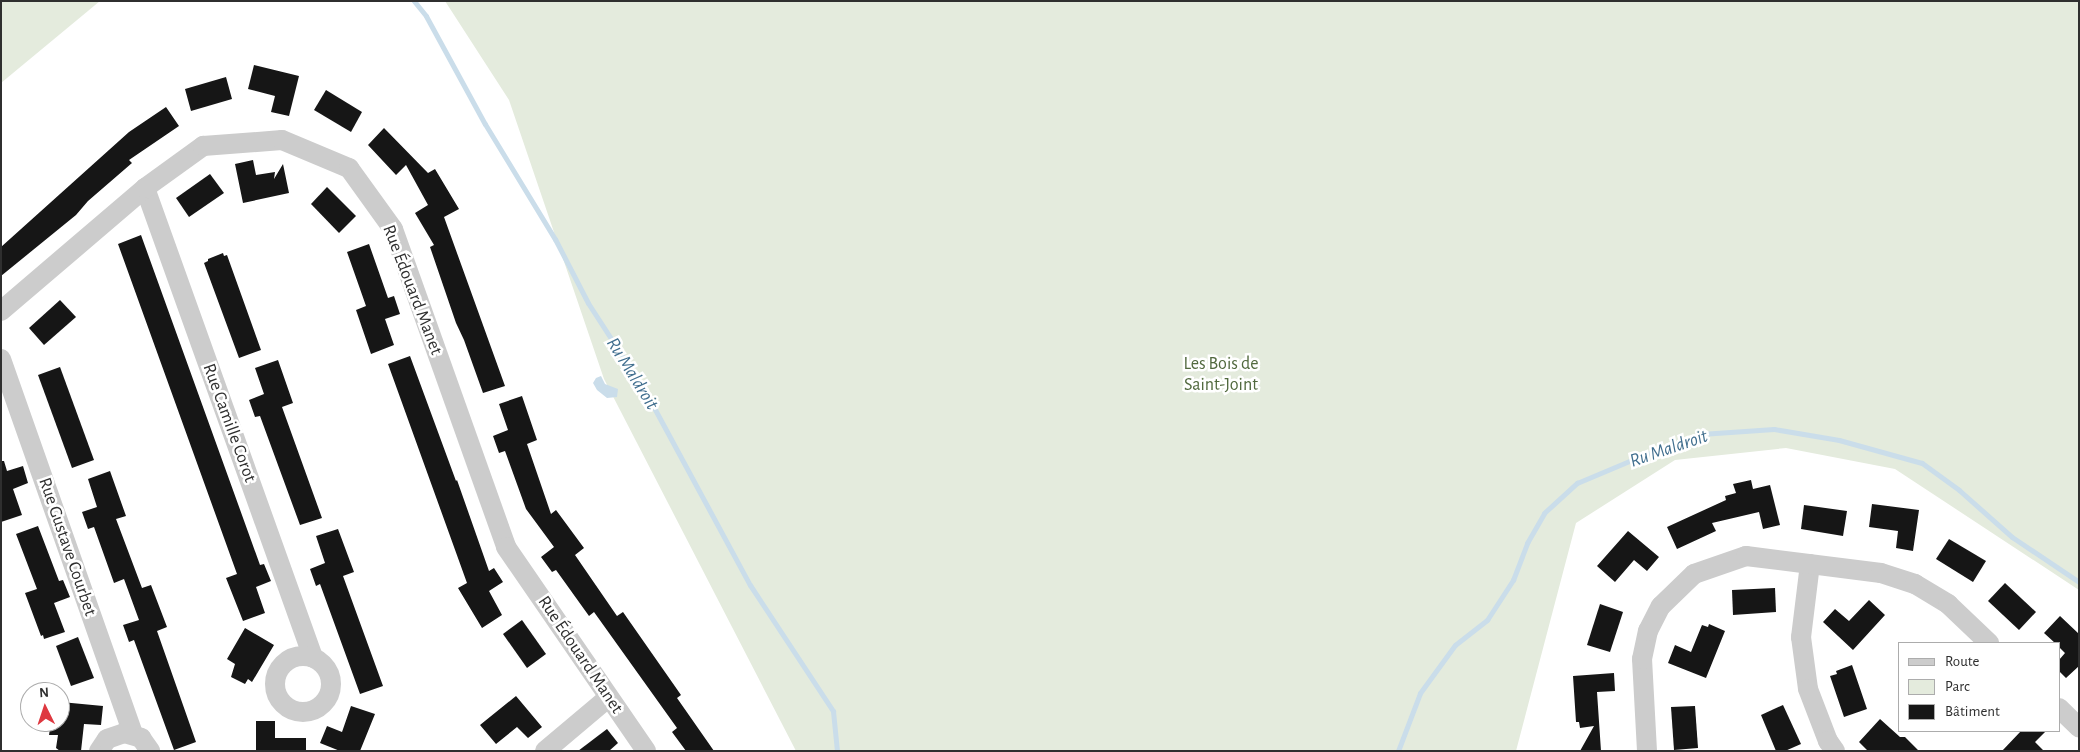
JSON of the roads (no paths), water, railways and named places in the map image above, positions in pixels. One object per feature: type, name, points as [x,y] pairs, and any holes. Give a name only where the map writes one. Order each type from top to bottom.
[{"type":"street","name":"Rue Édouard Manet","points":[[1,311],[145,188],[204,146],[282,140],[349,168],[393,229],[506,547],[646,751]]},
{"type":"street","name":"Rue Camille Corot","points":[[145,188],[313,658]]},
{"type":"street","name":"Rue Gustave Courbet","points":[[1,359],[133,734],[141,738],[150,751]]},
{"type":"street","points":[[1647,751],[1642,659],[1648,631],[1661,606],[1694,574],[1746,556],[1881,573],[1915,584],[1948,604],[1988,642]]},
{"type":"street","points":[[1810,564],[1801,637],[1808,689],[1828,741],[1835,751]]},
{"type":"street","points":[[545,751],[608,698]]},
{"type":"street","points":[[2060,709],[2079,727]]},
{"type":"street","points":[[99,751],[107,739],[115,735],[133,734]]},
{"type":"water","points":[[601,376],[605,384],[618,389],[617,397],[607,398],[597,390],[593,383],[596,378]]},
{"type":"waterway","name":"Ru Maldroit","points":[[414,1],[426,16],[485,124],[555,239],[588,303],[645,391],[750,585],[833,711],[837,751]]},
{"type":"waterway","name":"Ru Maldroit","points":[[1398,751],[1420,693],[1455,645],[1487,620],[1513,580],[1527,543],[1544,513],[1577,483],[1701,434],[1774,429],[1839,440],[1922,463],[1959,490],[2012,537],[2079,582]]},
{"type":"park label","name":"Les Bois de Saint-Joint","points":[[1221,375]]}]
